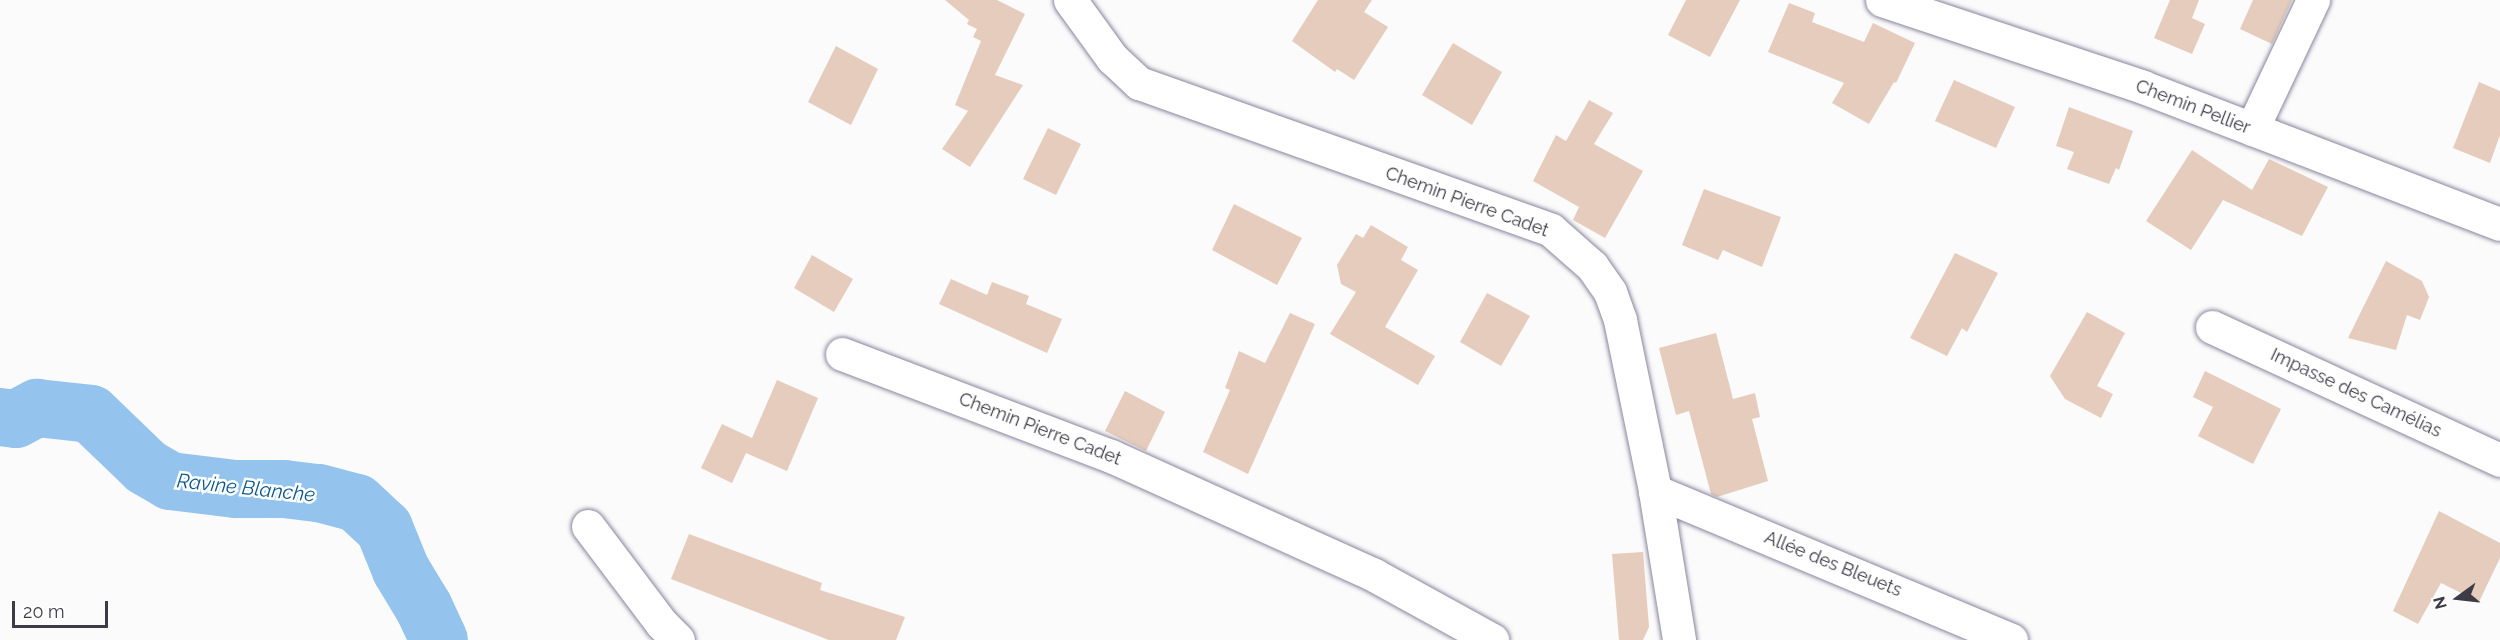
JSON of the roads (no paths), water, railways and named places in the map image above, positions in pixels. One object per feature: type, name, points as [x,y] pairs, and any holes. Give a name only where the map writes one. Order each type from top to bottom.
[{"type":"street","name":"Chemin Pierre Cadet","points":[[1070,0],[1112,58],[1139,83],[1551,230],[1592,266],[1610,292],[1620,320],[1655,491],[1679,640]]},
{"type":"street","name":"Chemin Pellier","points":[[1882,0],[2143,87],[2500,224]]},
{"type":"street","points":[[2252,129],[2313,0]]},
{"type":"street","name":"Impasse des Camélias","points":[[2212,327],[2500,460]]},
{"type":"street","name":"Chemin Pierre Cadet","points":[[842,354],[1112,456],[1374,575],[1492,640]]},
{"type":"street","name":"Allée des Bleuets","points":[[1655,491],[2011,640]]},
{"type":"street","points":[[588,526],[661,622],[678,640]]},
{"type":"waterway","name":"Ravine Blanche","points":[[0,417],[16,419],[37,408],[91,414],[146,467],[170,481],[236,489],[284,489],[319,493],[357,503],[384,528],[401,570],[424,608],[439,640]]}]
